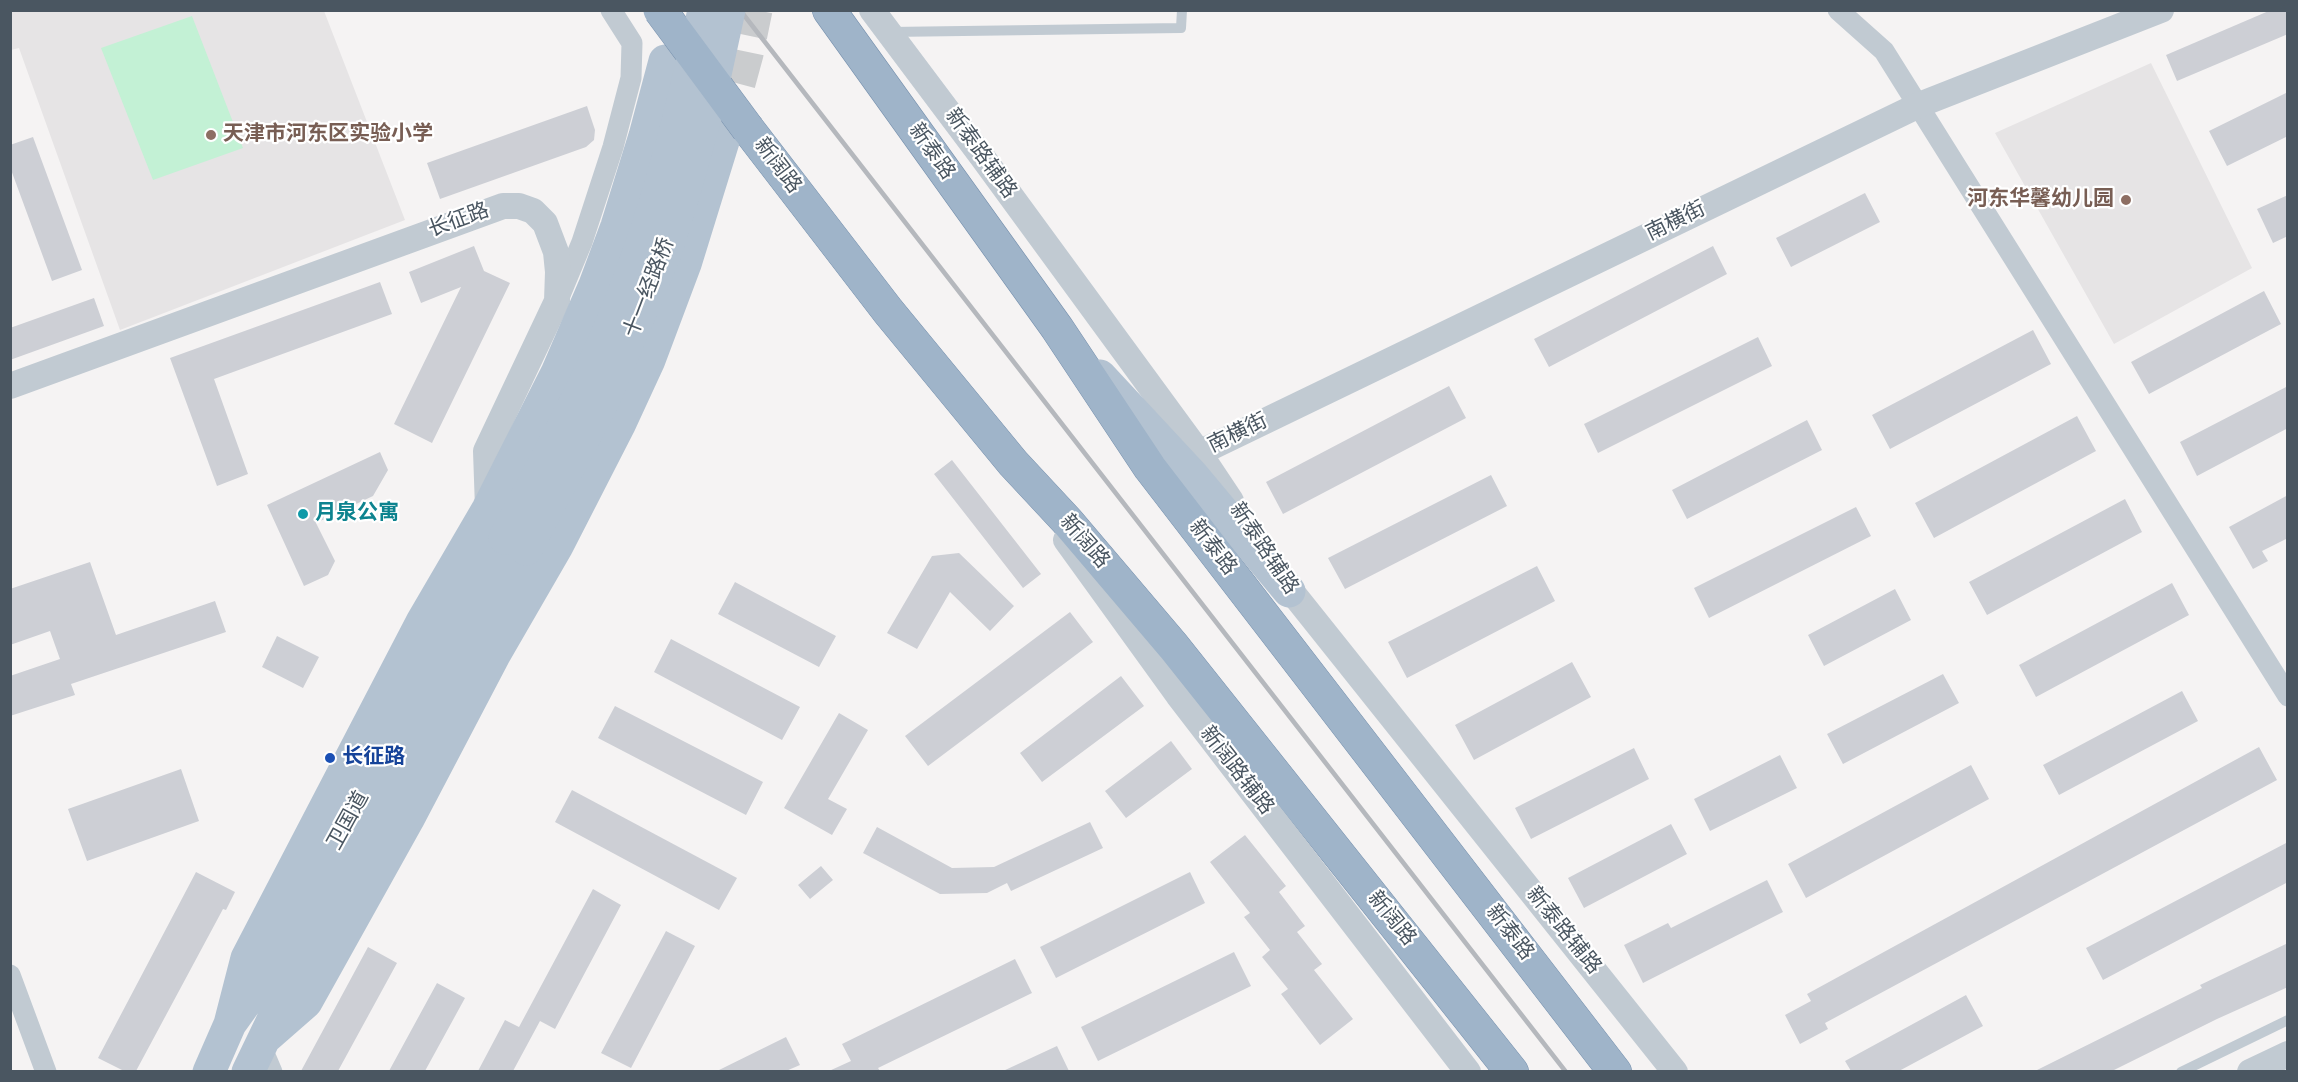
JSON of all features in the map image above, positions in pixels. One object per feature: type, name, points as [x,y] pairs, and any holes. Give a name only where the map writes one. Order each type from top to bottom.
[{"type":"highway","name":"新阔路","points":[[660,10],[736,133],[888,311],[1013,463],[1067,521],[1174,647],[1512,1071]]},
{"type":"highway","name":"新泰路","points":[[829,10],[1057,328],[1150,468],[1616,1071]]},
{"type":"main road","name":"十一经路桥","points":[[529,544],[560,434],[613,319],[641,245],[686,96],[704,10]]},
{"type":"main road","name":"十一经路桥","points":[[529,544],[603,401],[665,253],[706,111],[729,10]]},
{"type":"main road","points":[[230,1024],[247,958],[422,622],[488,509],[557,373],[595,285],[617,226],[665,61]]},
{"type":"main road","points":[[262,1057],[306,1002],[408,819],[494,655],[529,544],[619,425],[649,360],[736,133]]},
{"type":"main road","points":[[1057,328],[1193,476],[1289,591]]},
{"type":"main road","name":"卫国道","points":[[208,1067],[230,1024],[275,984],[529,544]]},
{"type":"main road","name":"卫国道","points":[[262,1057],[275,984]]},
{"type":"street","points":[[557,301],[582,242],[613,147],[631,78],[632,43],[611,10]]},
{"type":"street","name":"新泰路辅路","points":[[872,10],[1198,453],[1289,591],[1675,1071]]},
{"type":"street","points":[[1838,10],[1884,51],[2288,696]]},
{"type":"street","name":"南横街","points":[[1198,453],[1919,105],[2161,10]]},
{"type":"street","name":"长征路","points":[[10,386],[502,206],[519,206],[533,211],[545,224],[556,252],[557,301],[486,451],[488,509]]},
{"type":"street","name":"新阔路辅路","points":[[1013,463],[1081,562],[1178,695],[1468,1071]]},
{"type":"street","points":[[488,509],[529,544]]},
{"type":"street","points":[[10,975],[45,1071]]},
{"type":"street","points":[[2250,1071],[2288,1054]]},
{"type":"lane","points":[[890,32],[1181,28],[1182,10]]},
{"type":"lane","points":[[2181,1071],[2288,1020]]},
{"type":"shaded area","name":"天津市河东区实验小学","points":[[11,11],[324,11],[405,220],[120,330],[19,48],[11,50]]},
{"type":"shaded area","name":"河东华馨幼儿园","points":[[2151,63],[2252,268],[2114,344],[1995,133]]},
{"type":"green space","points":[[192,16],[243,148],[153,180],[101,48]]},
{"type":"building","points":[[2271,10],[2288,10],[2288,34],[2177,81],[2166,55]]},
{"type":"building","points":[[2288,92],[2288,136],[2227,166],[2209,131]]},
{"type":"building","points":[[587,106],[595,130],[594,140],[586,147],[440,199],[427,163]]},
{"type":"building","points":[[33,137],[82,270],[52,281],[10,167],[10,145]]},
{"type":"building","points":[[1865,193],[1880,222],[1791,267],[1776,238]]},
{"type":"building","points":[[2288,195],[2288,236],[2273,243],[2257,209]]},
{"type":"building","points":[[474,246],[484,271],[510,283],[432,443],[394,424],[461,287],[421,303],[409,272]]},
{"type":"building","points":[[1713,246],[1727,274],[1549,367],[1534,339]]},
{"type":"building","points":[[380,282],[392,314],[214,379],[248,474],[217,486],[170,358]]},
{"type":"building","points":[[2264,291],[2281,324],[2149,394],[2131,362]]},
{"type":"building","points":[[94,298],[104,326],[10,360],[10,328]]},
{"type":"building","points":[[2033,330],[2051,364],[1890,449],[1872,415]]},
{"type":"building","points":[[1758,337],[1772,366],[1598,453],[1584,424]]},
{"type":"building","points":[[1449,386],[1466,418],[1283,514],[1266,482]]},
{"type":"building","points":[[2288,386],[2288,428],[2197,476],[2180,442]]},
{"type":"building","points":[[2077,416],[2096,451],[1934,538],[1915,503]]},
{"type":"building","points":[[1807,420],[1822,450],[1687,519],[1672,490]]},
{"type":"building","name":"月泉公寓","points":[[380,452],[388,470],[373,496],[316,523],[335,561],[328,575],[304,586],[267,505]]},
{"type":"building","points":[[952,460],[1041,574],[1023,588],[934,474]]},
{"type":"building","points":[[1491,475],[1507,506],[1345,589],[1328,558]]},
{"type":"building","points":[[2288,495],[2288,538],[2262,551],[2268,561],[2253,569],[2229,527]]},
{"type":"building","points":[[2125,499],[2142,532],[1987,615],[1969,582]]},
{"type":"building","points":[[1856,507],[1871,536],[1709,618],[1694,588]]},
{"type":"building","points":[[959,553],[1014,606],[990,631],[950,592],[917,649],[887,633],[932,556]]},
{"type":"building","points":[[90,562],[116,635],[215,601],[226,632],[71,684],[75,695],[10,716],[10,676],[60,659],[50,631],[10,645],[10,589]]},
{"type":"building","points":[[1537,566],[1555,601],[1407,678],[1388,642]]},
{"type":"building","points":[[735,582],[836,636],[819,667],[718,614]]},
{"type":"building","points":[[2172,583],[2189,615],[2036,697],[2019,665]]},
{"type":"building","points":[[1895,589],[1911,620],[1824,666],[1808,635]]},
{"type":"building","points":[[1070,612],[1093,642],[928,766],[905,736]]},
{"type":"building","points":[[277,636],[319,657],[303,688],[262,667]]},
{"type":"building","points":[[671,639],[800,707],[782,740],[654,672]]},
{"type":"building","points":[[1572,662],[1591,697],[1474,760],[1455,725]]},
{"type":"building","points":[[1943,674],[1959,703],[1843,764],[1827,734]]},
{"type":"building","points":[[1121,676],[1144,706],[1042,782],[1020,753]]},
{"type":"building","points":[[2182,691],[2198,721],[2059,795],[2043,765]]},
{"type":"building","points":[[615,706],[763,782],[746,815],[598,738]]},
{"type":"building","points":[[839,713],[868,730],[828,799],[847,809],[832,835],[784,808]]},
{"type":"building","points":[[1171,741],[1192,769],[1126,818],[1105,791]]},
{"type":"building","points":[[2259,747],[2277,780],[1825,1023],[1828,1029],[1800,1044],[1785,1015],[1811,1001],[1807,994]]},
{"type":"building","points":[[1634,748],[1649,779],[1531,839],[1515,808]]},
{"type":"building","points":[[1780,755],[1797,788],[1710,831],[1694,799]]},
{"type":"building","points":[[1971,765],[1989,799],[1806,898],[1788,864]]},
{"type":"building","points":[[181,769],[199,821],[87,861],[68,809]]},
{"type":"building","points":[[572,790],[737,878],[719,910],[555,822]]},
{"type":"building","points":[[1090,822],[1103,848],[1011,891],[1007,883],[987,893],[940,894],[863,853],[877,827],[952,868],[994,867]]},
{"type":"building","points":[[1671,824],[1687,854],[1584,908],[1568,878]]},
{"type":"building","points":[[1245,835],[1286,886],[1279,892],[1305,926],[1297,932],[1322,964],[1314,970],[1353,1019],[1320,1045],[1281,994],[1288,989],[1262,957],[1270,950],[1244,917],[1250,913],[1210,862]]},
{"type":"building","points":[[2288,842],[2288,882],[2103,980],[2086,948]]},
{"type":"building","points":[[821,866],[833,880],[810,899],[798,885]]},
{"type":"building","points":[[196,872],[235,892],[226,910],[223,909],[136,1071],[124,1071],[98,1058]]},
{"type":"building","points":[[1190,872],[1205,903],[1056,978],[1040,947]]},
{"type":"building","points":[[1767,880],[1783,912],[1643,983],[1624,945],[1668,923],[1671,928]]},
{"type":"building","points":[[593,889],[621,905],[555,1029],[540,1021],[513,1071],[478,1071],[505,1020],[519,1027]]},
{"type":"building","points":[[666,931],[695,946],[631,1068],[601,1053]]},
{"type":"building","points":[[2288,943],[2288,987],[2112,1071],[2035,1071],[2202,988],[2200,985]]},
{"type":"building","points":[[368,947],[397,963],[338,1071],[301,1071]]},
{"type":"building","points":[[1234,952],[1251,986],[1098,1061],[1081,1027]]},
{"type":"building","points":[[1015,959],[1032,993],[878,1068],[880,1071],[829,1071],[851,1061],[842,1044]]},
{"type":"building","points":[[437,983],[465,998],[425,1071],[389,1071]]},
{"type":"building","points":[[1966,995],[1983,1026],[1899,1071],[1851,1071],[1845,1061]]},
{"type":"building","points":[[786,1037],[800,1065],[786,1071],[717,1071]]},
{"type":"building","points":[[1057,1046],[1069,1071],[1003,1071]]},
{"type":"tunnel","points":[[726,131],[747,54],[756,10]]},
{"type":"railway","points":[[740,10],[1566,1072]]},
{"type":"place","name":"天津市河东区实验小学","points":[[211,135]]},
{"type":"place","name":"河东华馨幼儿园","points":[[2126,200]]},
{"type":"place","name":"月泉公寓","points":[[303,514]]},
{"type":"place","name":"长征路","points":[[330,758]]}]
